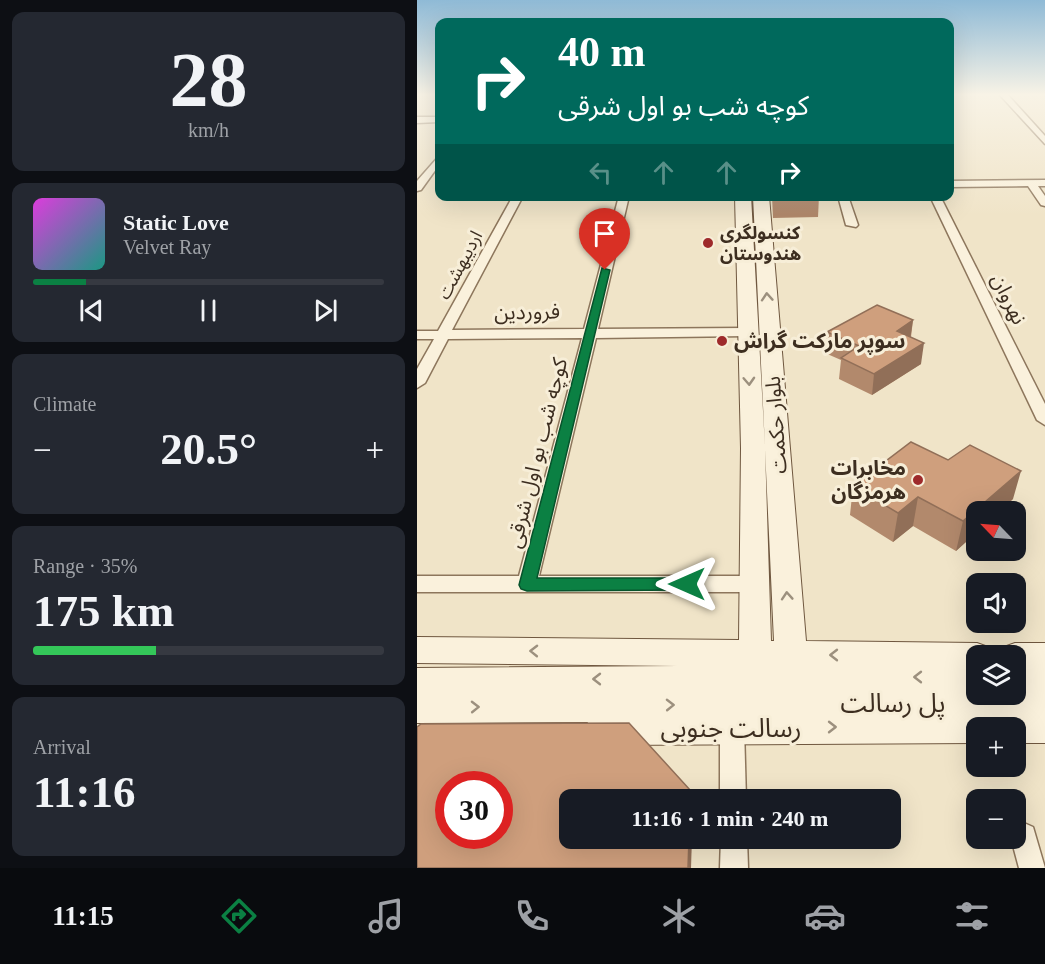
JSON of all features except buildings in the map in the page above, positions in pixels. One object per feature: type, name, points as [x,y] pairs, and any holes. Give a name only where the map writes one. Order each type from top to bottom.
[{"type":"street","points":[[418,185],[435,164]]},
{"type":"street","points":[[1031,183],[1045,203]]},
{"type":"street","points":[[954,184],[1045,183]]},
{"type":"street","points":[[418,185],[435,184]]},
{"type":"street","name":"اردیبهشت","points":[[417,383],[514,201]]},
{"type":"street","name":"کوچه شب بو اول شرقی","points":[[527,585],[623,201]]},
{"type":"street","name":"بلوار حکمت","points":[[743,201],[753,448],[755,654]]},
{"type":"street","name":"بلوار حکمت","points":[[761,201],[791,654]]},
{"type":"street","points":[[845,201],[852,225]]},
{"type":"street","name":"نهروان","points":[[938,201],[1045,420]]},
{"type":"street","name":"فروردین","points":[[417,335],[747,332]]},
{"type":"street","points":[[1028,385],[1045,385]]},
{"type":"street","points":[[417,584],[755,584]]},
{"type":"street","points":[[417,650],[966,656]]},
{"type":"street","points":[[1026,656],[1045,656]]},
{"type":"street","name":"پل رسالت","points":[[417,682],[966,678]]},
{"type":"street","points":[[1026,678],[1045,678]]},
{"type":"street","name":"پل رسالت","points":[[422,728],[1045,703]]},
{"type":"street","points":[[732,727],[733,789]]},
{"type":"street","name":"رسالت جنوبی","points":[[422,728],[1045,727]]},
{"type":"street","points":[[1026,844],[1032,868]]},
{"type":"street","points":[[734,849],[734,868]]},
{"type":"place","name":"کنسولگری هندوستان","points":[[708,243]]},
{"type":"place","name":"سوپر مارکت گراش","points":[[722,341]]},
{"type":"place","name":"مخابرات هرمزگان","points":[[918,480]]},
{"type":"route","points":[[605,270],[527,585],[687,584]]}]
